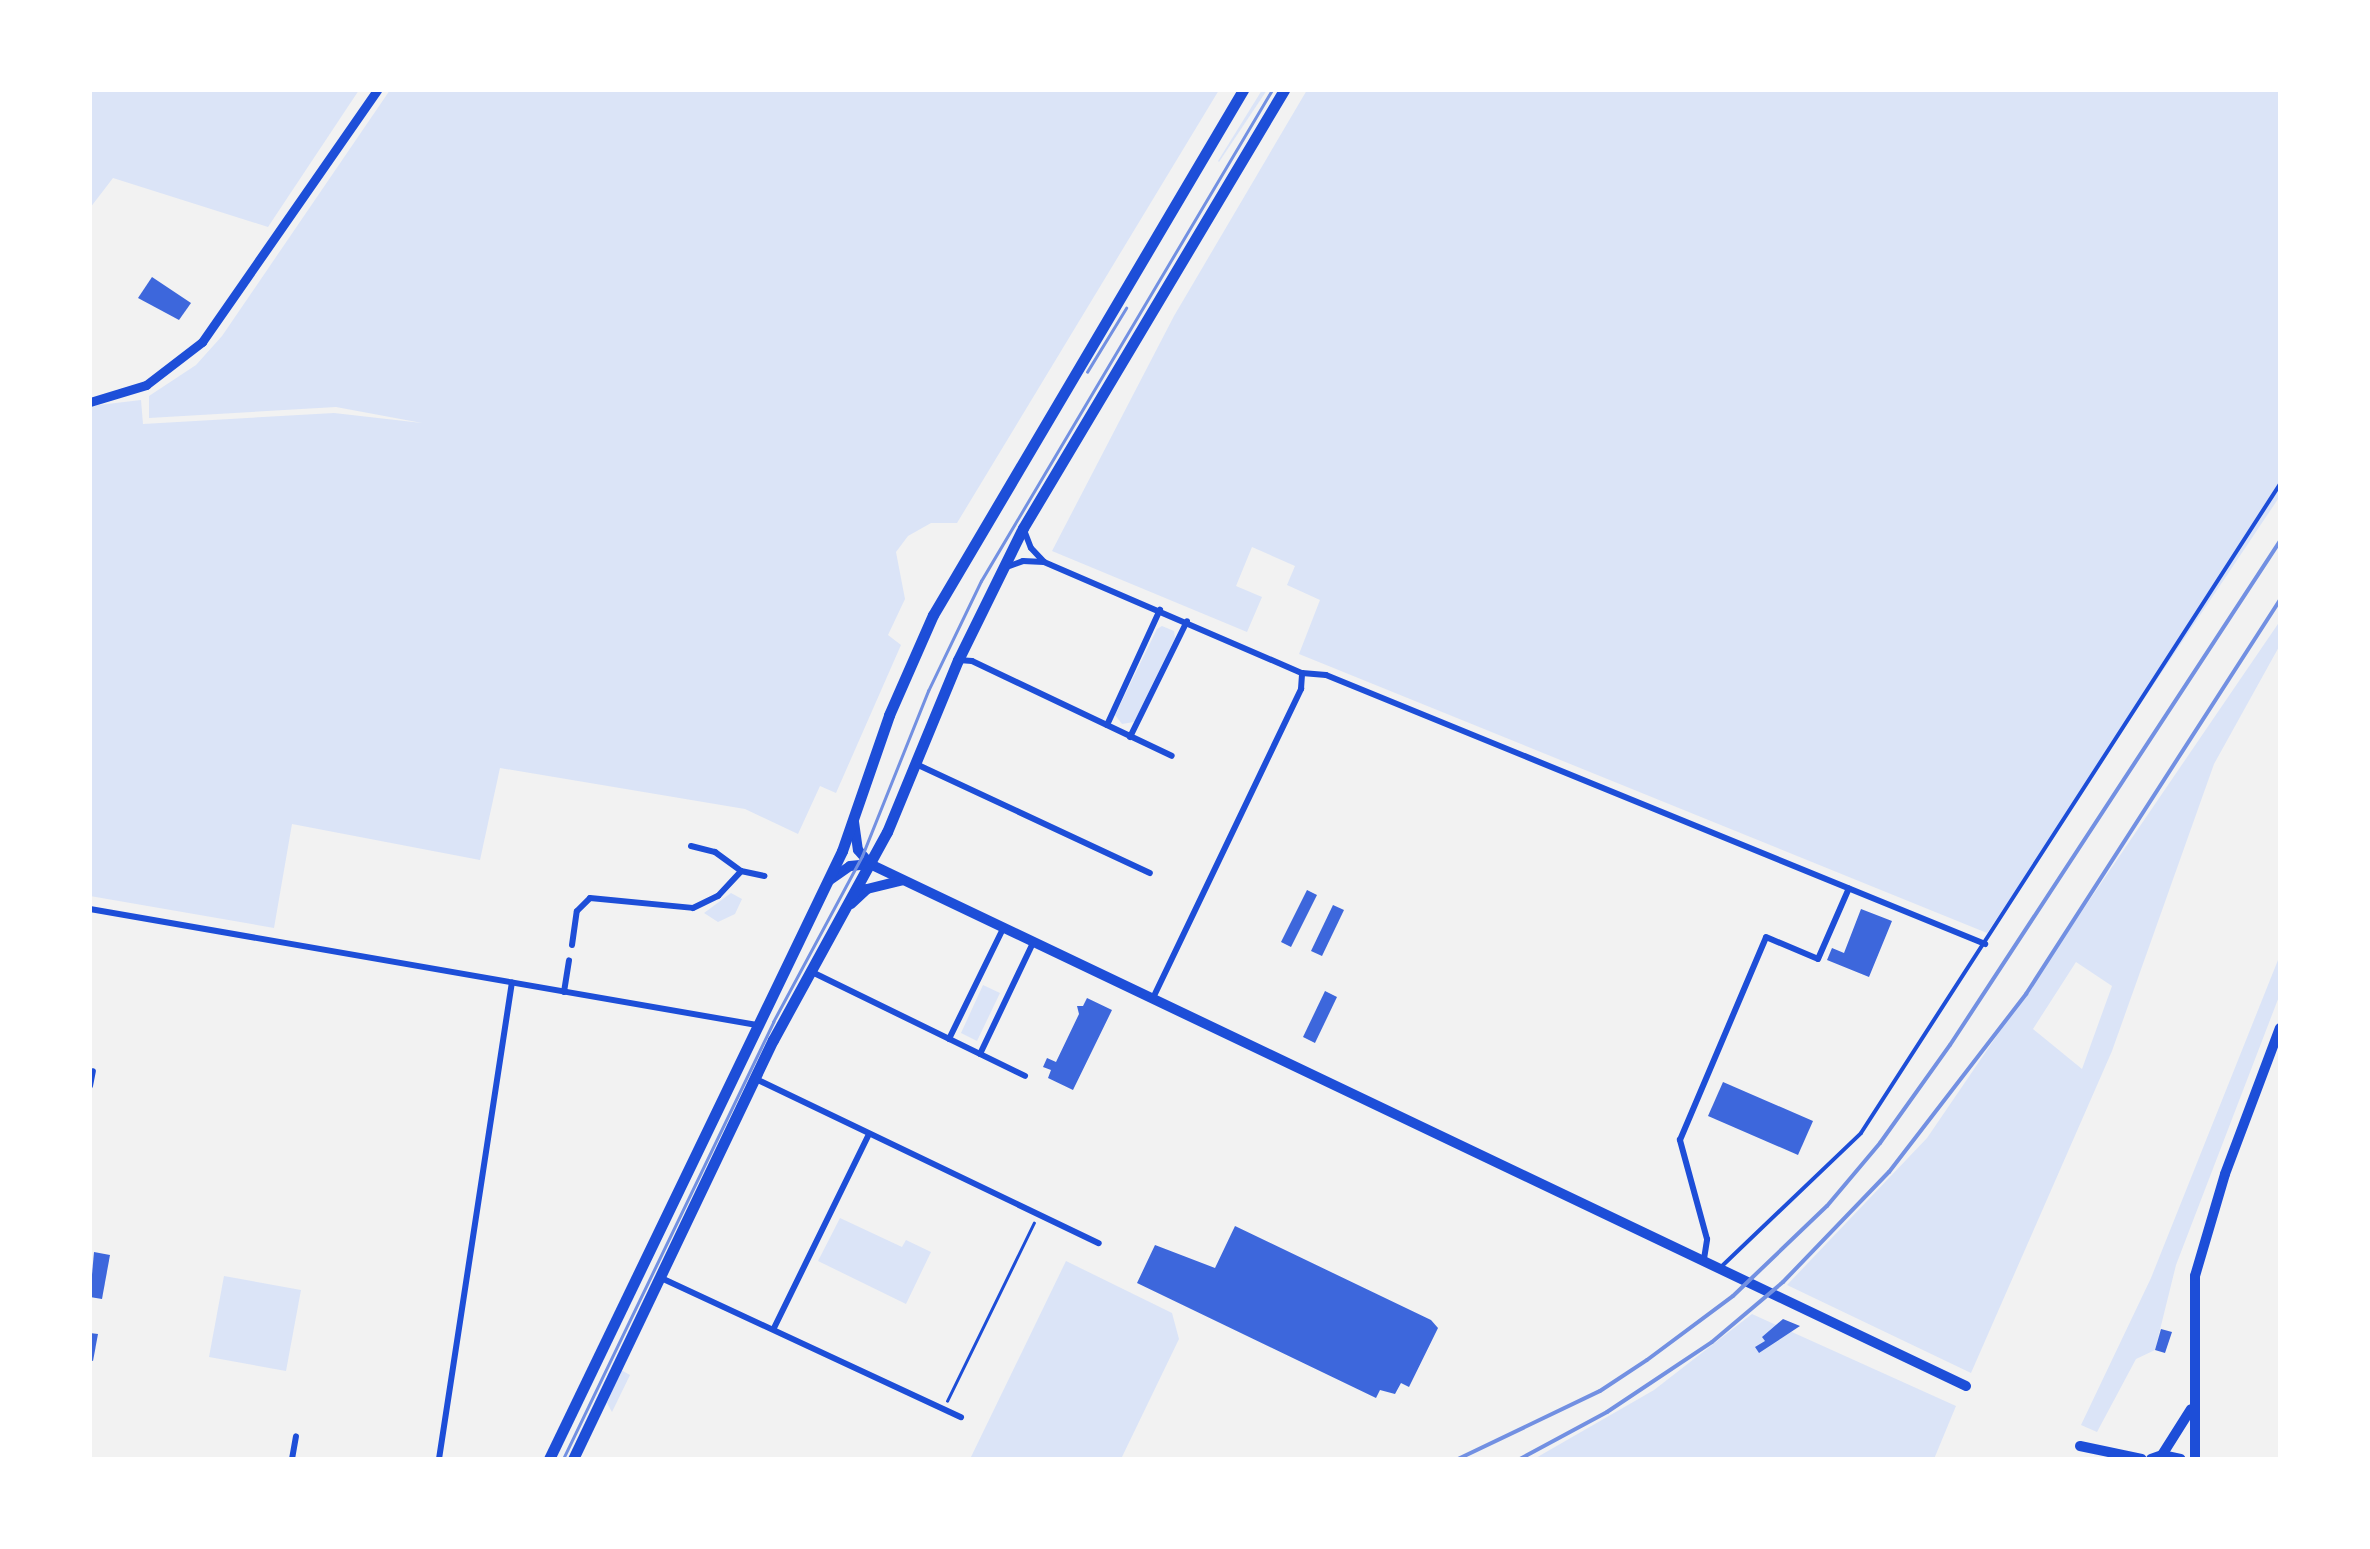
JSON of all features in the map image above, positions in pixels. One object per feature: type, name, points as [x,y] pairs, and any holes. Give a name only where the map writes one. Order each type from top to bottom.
[{"type":"main road","points":[[548,1459],[824,888],[889,714],[933,615],[1243,90]]},
{"type":"main road","points":[[573,1459],[755,1078],[870,864],[1002,568],[1284,90]]},
{"type":"main road","points":[[854,816],[858,850],[870,864],[1966,1386]]},
{"type":"main road","points":[[824,888],[842,870],[870,864]]},
{"type":"main road","points":[[845,910],[867,888],[903,880]]},
{"type":"main road","points":[[2195,1459],[2195,1276],[2220,1189],[2280,1028]]},
{"type":"main road","points":[[2156,1457],[2186,1423],[2194,1398]]},
{"type":"main road","points":[[2102,1459],[2079,1445],[2142,1459]]},
{"type":"main road","points":[[2156,1457],[2181,1459]]},
{"type":"street","points":[[90,402],[146,385],[202,342],[376,90]]},
{"type":"street","points":[[1023,528],[1030,548],[1044,562]]},
{"type":"street","points":[[1002,568],[1044,562],[1302,674],[1326,675],[1984,944]]},
{"type":"street","points":[[1107,725],[1160,610]]},
{"type":"street","points":[[1130,736],[1187,622]]},
{"type":"street","points":[[958,660],[972,662],[1172,756]]},
{"type":"street","points":[[1152,1000],[1301,689],[1302,674]]},
{"type":"street","points":[[915,764],[1150,873]]},
{"type":"street","points":[[691,846],[716,852],[741,870],[764,876]]},
{"type":"street","points":[[572,945],[577,911],[590,898],[692,908],[718,896],[741,870]]},
{"type":"street","points":[[1704,1260],[1707,1240],[1680,1140],[1766,938],[1818,960],[1849,888]]},
{"type":"street","points":[[90,909],[757,1025]]},
{"type":"street","points":[[949,1040],[1002,929]]},
{"type":"street","points":[[980,1054],[1033,943]]},
{"type":"street","points":[[564,992],[569,960]]},
{"type":"street","points":[[811,971],[1025,1076]]},
{"type":"street","points":[[439,1459],[512,982]]},
{"type":"street","points":[[90,1086],[93,1071]]},
{"type":"street","points":[[755,1078],[1099,1243]]},
{"type":"street","points":[[774,1328],[870,1134]]},
{"type":"street","points":[[660,1277],[961,1418]]},
{"type":"street","points":[[292,1459],[296,1436]]},
{"type":"lane","points":[[1720,1267],[1861,1133],[2280,484]]},
{"type":"path","points":[[943,1409],[1038,1213]]},
{"type":"shaded area","points":[[90,90],[359,90],[268,227],[113,178],[90,208]]},
{"type":"shaded area","points":[[390,90],[1219,90],[957,523],[931,523],[908,536],[896,552],[905,599],[888,635],[901,645],[836,793],[820,786],[798,834],[745,809],[500,768],[480,860],[292,824],[274,928],[90,896],[90,406],[141,400],[143,424],[334,413],[422,423],[336,407],[149,418],[149,396],[196,365],[222,336]]},
{"type":"shaded area","points":[[1262,90],[1267,90],[1219,162],[1218,161]]},
{"type":"shaded area","points":[[1307,90],[2280,90],[2280,496],[1987,933],[1299,654],[1320,600],[1287,585],[1295,566],[1252,547],[1236,586],[1262,597],[1247,632],[1052,551],[1174,316]]},
{"type":"shaded area","points":[[2280,621],[2280,645],[2214,764],[2112,1051],[1971,1373],[1787,1285],[1927,1138]],"holes":[[[2076,962],[2112,986],[2082,1069],[2033,1029]]]},
{"type":"shaded area","points":[[1162,626],[1174,631],[1175,638],[1134,722],[1122,724],[1115,715],[1157,629]]},
{"type":"shaded area","points":[[731,893],[742,899],[735,914],[718,922],[704,913]]},
{"type":"shaded area","points":[[2280,955],[2280,994],[2176,1265],[2155,1350],[2136,1359],[2097,1432],[2081,1425],[2151,1278]]},
{"type":"shaded area","points":[[983,985],[1000,993],[977,1041],[961,1033]]},
{"type":"shaded area","points":[[840,1218],[902,1247],[906,1240],[931,1252],[906,1304],[818,1261]]},
{"type":"shaded area","points":[[1066,1261],[1172,1313],[1179,1339],[1121,1459],[970,1459]]},
{"type":"shaded area","points":[[224,1276],[301,1290],[286,1371],[209,1357]]},
{"type":"shaded area","points":[[1752,1314],[1956,1406],[1934,1459],[1534,1459],[1654,1390]]},
{"type":"shaded area","points":[[621,1370],[630,1375],[612,1412],[607,1403]]},
{"type":"building","points":[[152,277],[191,303],[179,320],[138,298]]},
{"type":"building","points":[[1307,890],[1317,895],[1291,947],[1281,942]]},
{"type":"building","points":[[1333,905],[1344,910],[1322,956],[1311,951]]},
{"type":"building","points":[[1861,909],[1892,921],[1869,977],[1827,960],[1832,948],[1844,953]]},
{"type":"building","points":[[1325,991],[1337,997],[1315,1043],[1303,1037]]},
{"type":"building","points":[[1087,998],[1112,1010],[1073,1090],[1048,1078],[1051,1070],[1043,1067],[1047,1058],[1056,1062],[1079,1014],[1077,1006],[1083,1006]]},
{"type":"building","points":[[1723,1082],[1813,1121],[1798,1155],[1708,1116]]},
{"type":"building","points":[[1235,1226],[1431,1320],[1438,1328],[1409,1387],[1401,1383],[1395,1394],[1380,1390],[1376,1398],[1137,1283],[1155,1245],[1215,1268]]},
{"type":"building","points":[[94,1252],[110,1255],[102,1299],[90,1297]]},
{"type":"building","points":[[1783,1319],[1800,1326],[1759,1353],[1755,1347],[1765,1341],[1762,1337]]},
{"type":"building","points":[[2161,1329],[2172,1332],[2165,1353],[2155,1350]]},
{"type":"building","points":[[90,1333],[98,1334],[93,1361],[90,1360]]},
{"type":"tram line","points":[[563,1459],[773,1022],[862,856],[928,691],[981,581],[1272,90]]},
{"type":"tram line","points":[[1087,372],[1126,308]]},
{"type":"railway","points":[[1458,1459],[1600,1391],[1647,1360],[1733,1296],[1827,1206],[1880,1143],[1950,1045],[2280,541]]},
{"type":"railway","points":[[1520,1459],[1607,1412],[1712,1342],[1783,1282],[1889,1172],[2026,994],[2280,600]]}]
